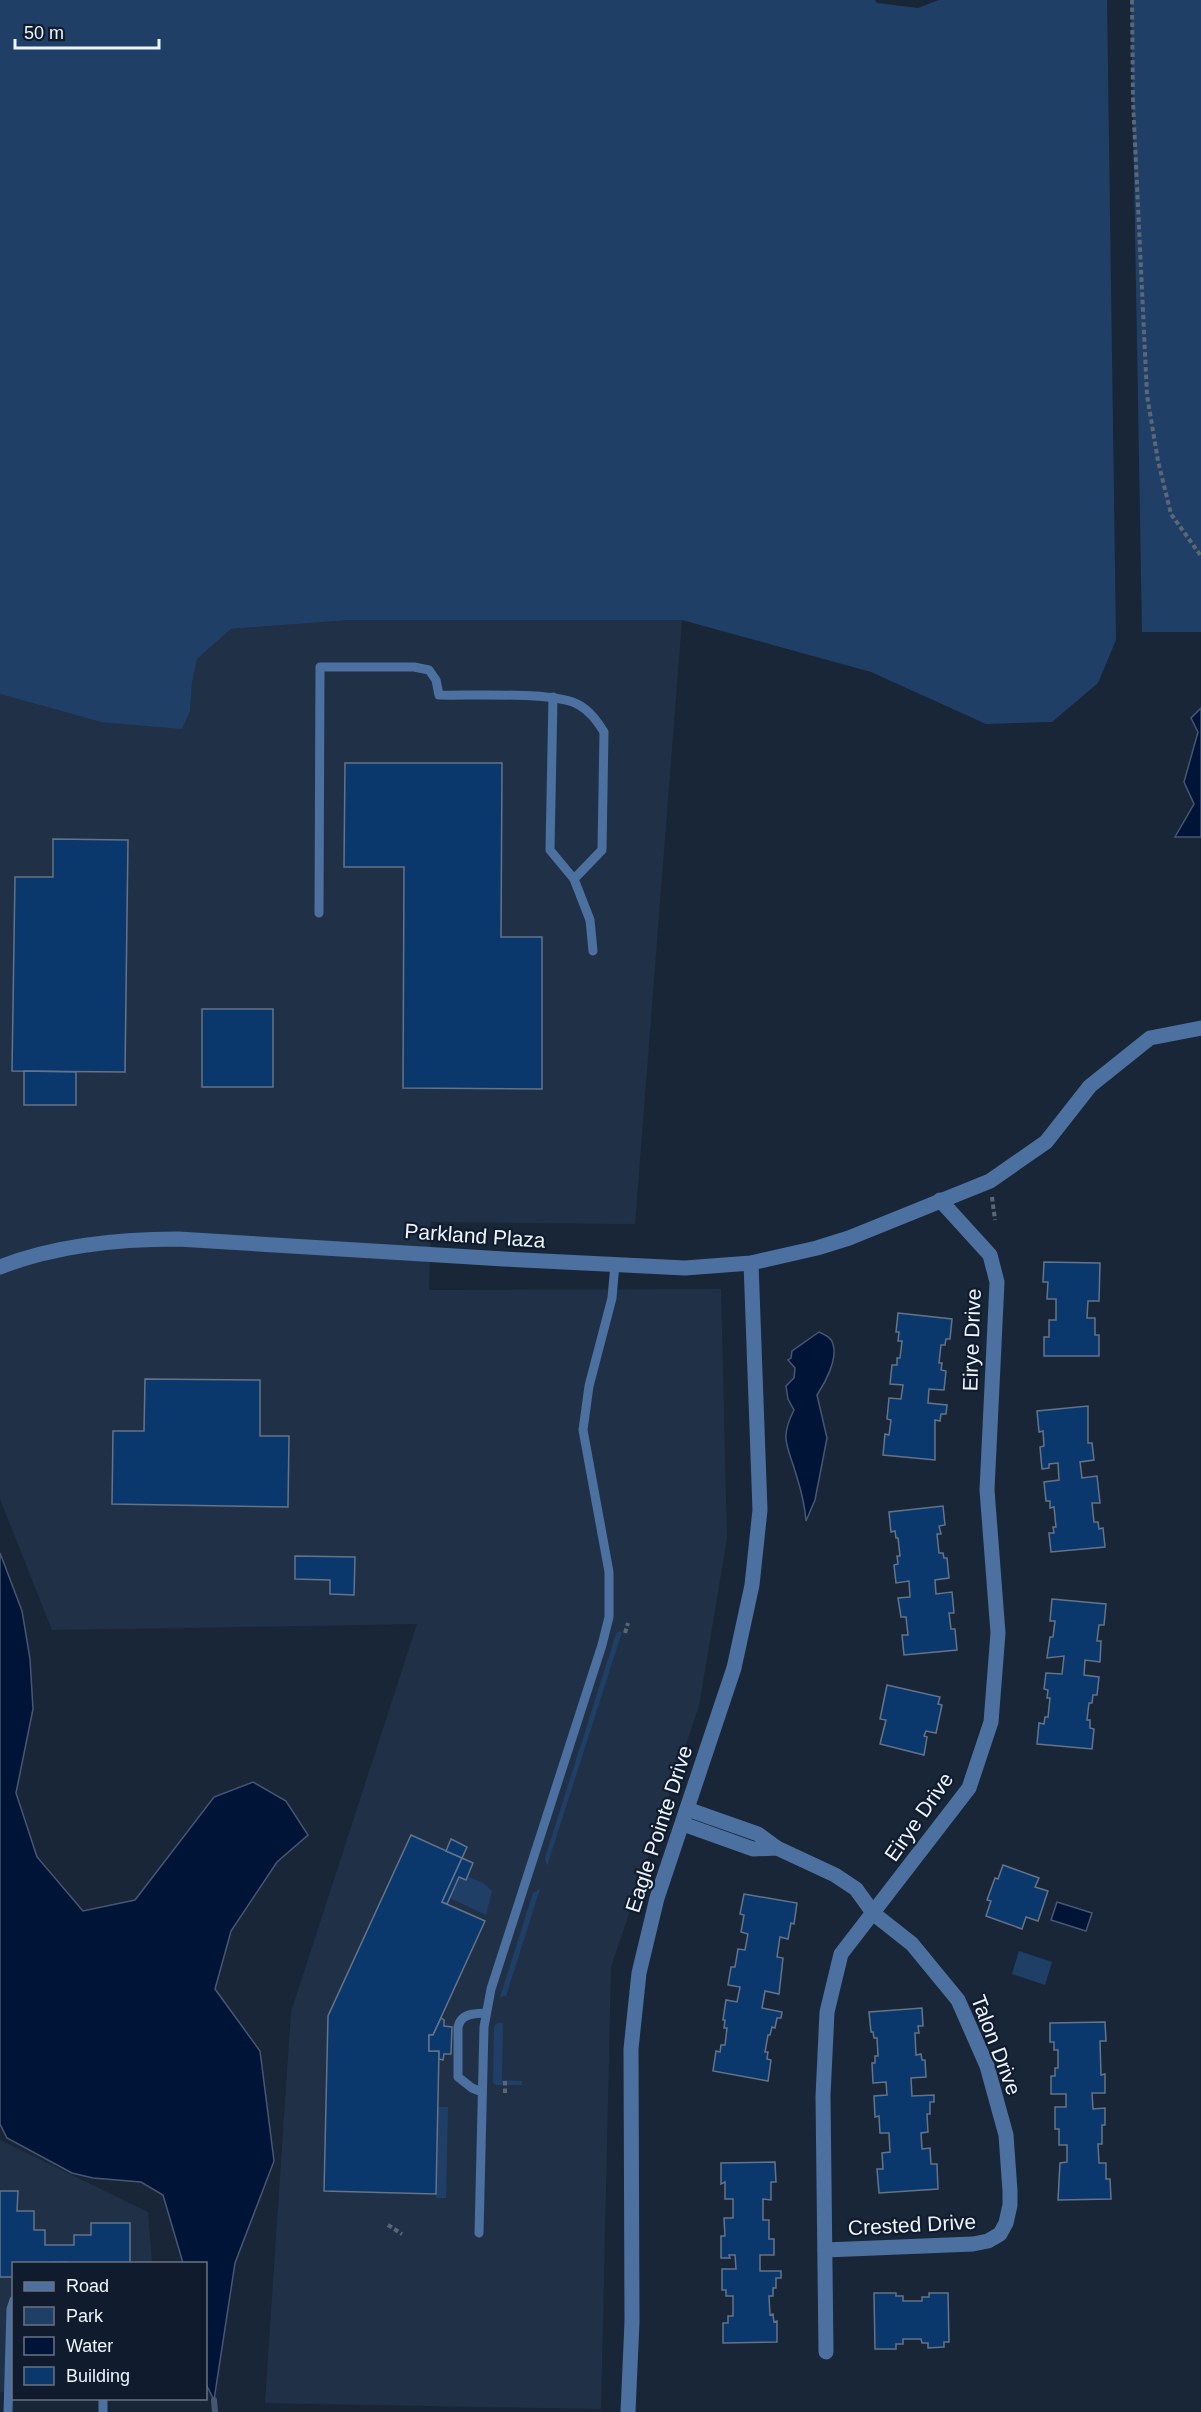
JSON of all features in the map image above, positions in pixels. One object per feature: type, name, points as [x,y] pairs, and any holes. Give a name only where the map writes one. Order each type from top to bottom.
[{"type":"street","name":"Parkland Plaza","points":[[0,1267],[61,1250],[115,1241],[144,1239],[190,1239],[685,1268],[751,1263],[849,1238],[990,1181],[1046,1142],[1090,1086],[1150,1038],[1201,1028]]},
{"type":"street","name":"Eirye Drive","points":[[826,2352],[823,2096],[827,2012],[841,1954],[969,1788],[991,1722],[999,1633],[987,1490],[997,1282],[990,1255],[940,1200]]},
{"type":"street","name":"Eagle Pointe Drive","points":[[627,2412],[632,2322],[631,2049],[639,1973],[657,1898],[734,1668],[752,1585],[760,1510],[751,1263]]},
{"type":"street","name":"Talon Drive","points":[[687,1809],[758,1834],[777,1848],[835,1875],[856,1889],[874,1914],[912,1944],[958,2000],[987,2066],[1006,2135],[1010,2205],[1006,2223],[1000,2234]]},
{"type":"street","name":"Talon Drive","points":[[683,1824],[753,1849],[777,1848]]},
{"type":"street","name":"Crested Drive","points":[[825,2250],[973,2244],[988,2241],[1000,2234]]},
{"type":"lane","points":[[319,913],[320,667],[414,667],[429,670],[436,680],[439,695],[553,697],[578,704],[594,717],[604,732],[602,850],[574,879]]},
{"type":"lane","points":[[553,697],[550,850],[574,879],[590,920],[593,951]]},
{"type":"lane","points":[[479,2233],[483,2027],[491,1989],[609,1617],[610,1594],[605,1542],[584,1430],[589,1386],[612,1298],[615,1264]]},
{"type":"lane","points":[[482,2092],[458,2078],[458,2027],[459,2021],[466,2015],[486,2013]]},
{"type":"lane","points":[[8,2412],[12,2306]]},
{"type":"path","points":[[1132,0],[1133,101],[1147,395],[1158,461],[1171,514],[1201,556]]},
{"type":"path","points":[[990,1181],[995,1220]]},
{"type":"path","points":[[625,1633],[628,1623]]},
{"type":"path","points":[[505,2080],[505,2093]]},
{"type":"path","points":[[388,2225],[402,2234]]},
{"type":"shaded area","points":[[350,620],[682,620],[635,1224],[431,1222],[429,1290],[721,1289],[727,1538],[699,1706],[611,1967],[601,2409],[265,2403],[291,2012],[417,1624],[52,1630],[0,1499],[0,694],[101,722],[190,711],[197,659],[231,629]]},
{"type":"shaded area","points":[[0,2140],[148,2212],[152,2262],[12,2262],[12,2392],[0,2392]]},
{"type":"green space","points":[[0,0],[875,0],[877,3],[918,8],[939,0],[1107,0],[1116,640],[1098,683],[1052,722],[986,724],[871,672],[682,620],[350,620],[231,629],[197,659],[190,711],[182,729],[101,722],[0,694]]},
{"type":"green space","points":[[1131,0],[1201,0],[1201,632],[1142,632]]},
{"type":"green space","points":[[619,1631],[622,1632],[547,1866],[545,1858],[616,1634]]},
{"type":"green space","points":[[461,1874],[483,1883],[492,1891],[486,1915],[450,1898]]},
{"type":"green space","points":[[540,1889],[506,1996],[500,1997],[533,1893]]},
{"type":"green space","points":[[1019,1951],[1052,1962],[1045,1985],[1012,1974]]},
{"type":"green space","points":[[503,2023],[502,2080],[522,2081],[522,2085],[493,2083],[494,2026]]},
{"type":"green space","points":[[438,2107],[448,2107],[446,2198],[436,2198]]},
{"type":"water","points":[[1201,708],[1201,837],[1175,837],[1194,804],[1184,782],[1198,732],[1191,718]]},
{"type":"water","points":[[819,1332],[828,1336],[832,1342],[834,1357],[827,1378],[817,1395],[827,1438],[815,1500],[806,1521],[801,1491],[786,1442],[789,1420],[794,1410],[788,1399],[786,1386],[794,1378],[795,1368],[788,1360],[791,1358],[792,1351]]},
{"type":"water","points":[[0,1553],[22,1611],[30,1659],[33,1709],[16,1793],[37,1857],[83,1911],[135,1900],[214,1797],[253,1782],[286,1801],[308,1835],[277,1862],[231,1931],[215,1989],[260,2051],[274,2161],[235,2263],[214,2400],[207,2386],[207,2262],[183,2262],[163,2195],[141,2182],[93,2178],[72,2173],[7,2138],[0,2124]]},
{"type":"water","points":[[1057,1902],[1092,1913],[1086,1931],[1051,1920]]},
{"type":"building","points":[[345,763],[502,763],[501,937],[542,937],[542,1089],[403,1088],[404,867],[344,867]]},
{"type":"building","points":[[53,839],[128,840],[125,1072],[12,1071],[15,877],[53,877]]},
{"type":"building","points":[[202,1009],[273,1009],[273,1087],[202,1087]]},
{"type":"building","points":[[24,1071],[76,1072],[76,1105],[24,1105]]},
{"type":"building","points":[[1044,1262],[1100,1263],[1099,1301],[1088,1301],[1087,1318],[1095,1318],[1095,1335],[1099,1335],[1099,1356],[1044,1356],[1044,1337],[1049,1337],[1049,1320],[1056,1320],[1056,1299],[1047,1299],[1048,1282],[1043,1282]]},
{"type":"building","points":[[898,1313],[952,1319],[950,1339],[946,1339],[945,1345],[941,1345],[939,1363],[942,1363],[941,1370],[946,1371],[944,1390],[929,1389],[928,1403],[947,1405],[946,1414],[941,1414],[940,1421],[935,1420],[935,1460],[883,1455],[885,1434],[889,1435],[891,1420],[887,1419],[889,1398],[901,1399],[903,1385],[890,1384],[892,1365],[897,1365],[897,1358],[900,1358],[902,1341],[898,1341],[899,1332],[896,1332]]},
{"type":"building","points":[[145,1379],[260,1380],[260,1436],[289,1436],[288,1507],[112,1504],[113,1431],[144,1431]]},
{"type":"building","points":[[1088,1406],[1088,1443],[1092,1443],[1094,1460],[1080,1462],[1082,1478],[1097,1476],[1100,1503],[1092,1503],[1094,1522],[1098,1522],[1099,1529],[1103,1528],[1105,1547],[1051,1552],[1049,1533],[1054,1533],[1053,1527],[1056,1527],[1054,1507],[1050,1508],[1050,1501],[1046,1501],[1044,1482],[1059,1480],[1058,1463],[1049,1464],[1049,1468],[1042,1469],[1040,1447],[1044,1446],[1043,1431],[1039,1432],[1037,1411]]},
{"type":"building","points":[[943,1506],[945,1525],[939,1526],[941,1534],[937,1534],[939,1553],[943,1553],[944,1558],[947,1558],[949,1578],[935,1580],[936,1594],[952,1592],[954,1613],[949,1613],[951,1629],[955,1629],[957,1650],[904,1655],[902,1635],[908,1635],[906,1617],[901,1617],[898,1598],[910,1597],[909,1581],[896,1583],[894,1565],[898,1564],[897,1556],[900,1556],[898,1538],[896,1538],[895,1531],[891,1532],[889,1512]]},
{"type":"building","points":[[295,1556],[355,1557],[354,1595],[330,1594],[330,1580],[295,1579]]},
{"type":"building","points":[[1052,1599],[1106,1604],[1104,1625],[1099,1625],[1097,1641],[1101,1641],[1100,1662],[1085,1660],[1084,1675],[1099,1677],[1097,1695],[1093,1695],[1092,1703],[1089,1703],[1087,1720],[1090,1720],[1090,1728],[1094,1729],[1092,1749],[1037,1744],[1039,1723],[1044,1724],[1045,1717],[1048,1717],[1050,1698],[1047,1698],[1048,1690],[1044,1689],[1046,1673],[1062,1674],[1064,1656],[1047,1658],[1055,1621],[1050,1621]]},
{"type":"building","points":[[887,1685],[940,1697],[938,1704],[942,1705],[936,1733],[926,1731],[924,1755],[880,1744],[886,1720],[880,1719]]},
{"type":"building","points":[[411,1835],[462,1858],[442,1902],[485,1921],[433,2035],[429,2035],[429,2051],[439,2051],[436,2194],[324,2191],[328,2016]]},
{"type":"building","points":[[451,1839],[467,1847],[462,1858],[446,1851]]},
{"type":"building","points":[[462,1858],[473,1863],[466,1880],[459,1877],[447,1904],[442,1902]]},
{"type":"building","points":[[1003,1865],[1039,1878],[1035,1887],[1048,1891],[1038,1921],[1026,1917],[1022,1929],[986,1916],[991,1901],[987,1900],[995,1878],[998,1879]]},
{"type":"building","points":[[744,1894],[797,1903],[794,1924],[791,1923],[788,1939],[780,1937],[777,1957],[783,1958],[779,1994],[765,1991],[762,2008],[782,2012],[781,2018],[777,2018],[775,2028],[772,2027],[768,2035],[765,2052],[768,2052],[767,2059],[771,2060],[768,2081],[713,2071],[716,2051],[720,2052],[721,2045],[725,2045],[727,2028],[724,2028],[725,2020],[723,2020],[726,2000],[737,2002],[740,1987],[728,1985],[731,1967],[735,1967],[738,1949],[745,1950],[748,1934],[741,1932],[744,1915],[740,1914]]},
{"type":"building","points":[[922,2008],[923,2026],[918,2026],[919,2033],[915,2033],[916,2055],[921,2054],[922,2060],[925,2060],[926,2077],[911,2078],[912,2096],[934,2095],[934,2102],[930,2102],[930,2114],[927,2114],[928,2132],[921,2133],[922,2149],[930,2148],[931,2164],[937,2164],[938,2189],[879,2193],[877,2169],[883,2169],[882,2153],[890,2152],[889,2133],[880,2133],[879,2116],[875,2117],[874,2096],[887,2095],[886,2082],[873,2083],[872,2063],[875,2063],[875,2056],[878,2056],[877,2038],[874,2038],[871,2032],[869,2012]]},
{"type":"building","points":[[441,2018],[444,2020],[444,2026],[452,2027],[451,2054],[444,2054],[443,2060],[439,2059],[439,2051],[429,2051],[429,2035],[433,2035]]},
{"type":"building","points":[[1105,2022],[1106,2041],[1100,2041],[1101,2075],[1105,2074],[1105,2093],[1092,2093],[1093,2109],[1105,2108],[1102,2144],[1098,2144],[1099,2163],[1106,2163],[1106,2179],[1110,2179],[1111,2199],[1058,2200],[1060,2163],[1067,2162],[1067,2145],[1059,2145],[1059,2129],[1055,2129],[1055,2107],[1066,2107],[1066,2094],[1051,2094],[1051,2076],[1055,2076],[1055,2068],[1058,2068],[1058,2050],[1054,2050],[1054,2042],[1050,2042],[1050,2023]]},
{"type":"building","points":[[775,2162],[776,2182],[771,2182],[771,2200],[763,2199],[763,2220],[769,2220],[769,2239],[774,2239],[774,2255],[760,2255],[760,2271],[781,2271],[781,2278],[776,2278],[773,2296],[769,2296],[770,2315],[773,2314],[774,2322],[777,2321],[777,2342],[723,2343],[723,2323],[728,2323],[728,2316],[733,2316],[733,2296],[726,2296],[726,2290],[722,2290],[722,2269],[736,2269],[735,2255],[729,2255],[730,2258],[721,2258],[721,2236],[725,2236],[724,2218],[733,2218],[733,2199],[725,2199],[725,2182],[721,2184],[721,2163]]},
{"type":"building","points":[[0,2191],[18,2191],[17,2211],[34,2211],[34,2230],[45,2230],[45,2245],[74,2245],[74,2235],[91,2235],[91,2223],[130,2223],[130,2262],[12,2262],[12,2277],[0,2277]]},
{"type":"building","points":[[874,2293],[896,2293],[896,2296],[903,2296],[903,2301],[922,2301],[922,2297],[929,2297],[929,2293],[948,2293],[949,2342],[944,2342],[944,2347],[928,2348],[928,2343],[922,2343],[921,2339],[903,2339],[903,2344],[896,2344],[896,2349],[875,2349]]},
{"type":"waterway","points":[[214,2400],[215,2412]]}]
